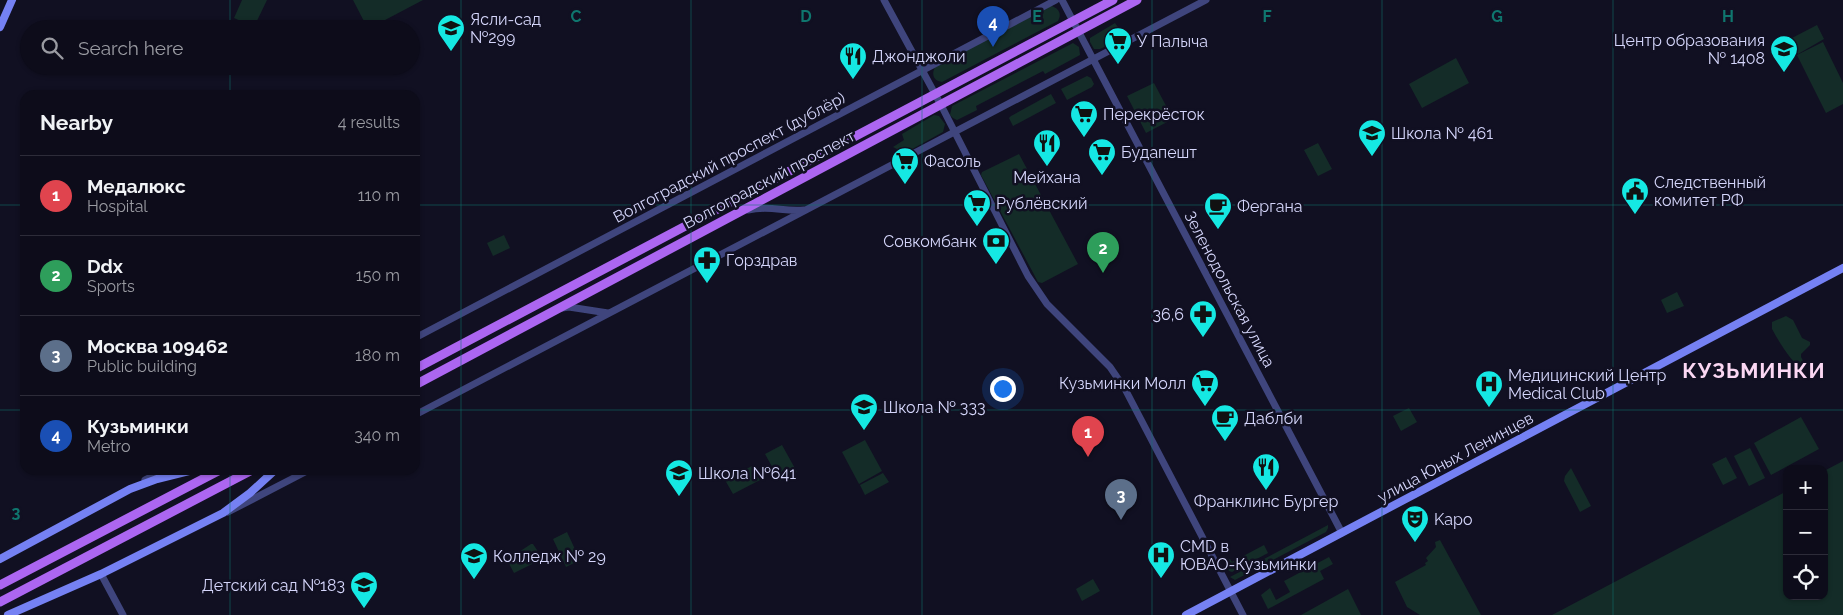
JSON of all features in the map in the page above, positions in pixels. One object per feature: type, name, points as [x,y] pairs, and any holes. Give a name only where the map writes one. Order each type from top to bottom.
[{"type":"main road","points":[[0,27],[12,0]]},
{"type":"main road","name":"Волгоградский проспект","points":[[420,366],[1113,0]]},
{"type":"main road","name":"Волгоградский проспект","points":[[420,382],[1137,0]]},
{"type":"main road","name":"улица Юных Ленинцев","points":[[1186,615],[1843,268]]},
{"type":"main road","points":[[0,558],[130,489],[173,475]]},
{"type":"main road","points":[[0,585],[210,475]]},
{"type":"main road","points":[[0,602],[242,475]]},
{"type":"main road","points":[[8,615],[101,574],[223,513],[250,494],[270,475]]},
{"type":"street","points":[[884,0],[936,95],[1026,272],[1047,304],[1110,367],[1125,388],[1243,615]]},
{"type":"street","name":"Волгоградский проспект (дублёр)","points":[[420,335],[1056,0]]},
{"type":"street","name":"Зеленодольская улица","points":[[1062,0],[1342,533]]},
{"type":"street","points":[[420,412],[1206,0]]},
{"type":"street","points":[[740,212],[770,207],[795,210],[810,208]]},
{"type":"street","points":[[556,309],[569,307],[601,313],[610,312]]},
{"type":"street","points":[[130,489],[156,475]]},
{"type":"street","points":[[223,513],[299,475]]},
{"type":"street","points":[[101,574],[122,615]]},
{"type":"green space","points":[[242,0],[267,0],[257,20],[238,20],[234,18]]},
{"type":"green space","points":[[353,0],[423,0],[385,20],[363,20]]},
{"type":"green space","points":[[1051,6],[1059,12],[1058,21],[942,82],[934,77],[935,67]]},
{"type":"green space","points":[[1115,23],[1125,37],[1100,49],[1094,49],[1090,38]]},
{"type":"green space","points":[[1817,25],[1824,39],[1798,54],[1790,39]]},
{"type":"green space","points":[[1823,42],[1843,83],[1843,104],[1826,113],[1797,55]]},
{"type":"green space","points":[[1073,43],[1079,47],[1080,55],[1045,74],[1043,71],[976,106],[977,110],[957,120],[950,115],[952,106]]},
{"type":"green space","points":[[1456,58],[1469,83],[1422,108],[1409,84]]},
{"type":"green space","points":[[1087,76],[1091,78],[1094,84],[1092,87],[1067,100],[1061,89]]},
{"type":"green space","points":[[1154,83],[1173,119],[1146,133],[1127,96]]},
{"type":"green space","points":[[1051,94],[1056,103],[1013,126],[1009,118],[1011,116]]},
{"type":"green space","points":[[934,115],[939,116],[945,124],[943,132],[905,153],[893,147],[904,140],[902,134]]},
{"type":"green space","points":[[1318,143],[1332,169],[1318,176],[1304,150]]},
{"type":"green space","points":[[1019,154],[1078,264],[1042,283],[1038,282],[981,175],[982,172]]},
{"type":"green space","points":[[504,235],[510,248],[493,256],[487,243]]},
{"type":"green space","points":[[1677,292],[1684,306],[1667,313],[1661,300]]},
{"type":"green space","points":[[1786,316],[1793,320],[1802,338],[1810,342],[1810,345],[1801,354],[1806,366],[1805,370],[1800,368],[1791,358],[1772,329],[1772,322]]},
{"type":"green space","points":[[1409,408],[1417,422],[1401,431],[1393,416]]},
{"type":"green space","points":[[1801,417],[1819,449],[1789,465],[1783,465],[1783,468],[1771,475],[1754,443]]},
{"type":"green space","points":[[865,440],[882,471],[859,484],[842,452]]},
{"type":"green space","points":[[782,445],[797,472],[780,481],[765,454]]},
{"type":"green space","points":[[1750,448],[1765,478],[1749,486],[1734,456]]},
{"type":"green space","points":[[1726,457],[1737,478],[1723,485],[1712,464]]},
{"type":"green space","points":[[1843,461],[1843,615],[1552,615],[1783,493],[1783,600],[1828,600],[1828,469]]},
{"type":"green space","points":[[752,466],[760,480],[733,494],[725,480]]},
{"type":"green space","points":[[1571,468],[1591,506],[1580,512],[1564,481]]},
{"type":"green space","points":[[883,473],[889,482],[865,495],[860,485]]},
{"type":"green space","points":[[1328,525],[1326,532],[1235,580],[1230,577]]},
{"type":"green space","points":[[567,532],[580,560],[566,567],[553,539]]},
{"type":"green space","points":[[1440,540],[1481,615],[1420,615],[1407,607],[1395,582],[1426,565],[1425,563],[1428,561],[1426,558],[1436,547],[1435,542]]},
{"type":"green space","points":[[533,544],[541,556],[540,560],[514,573],[507,560]]},
{"type":"green space","points":[[1264,545],[1268,553],[1232,572],[1229,571],[1224,562],[1230,559],[1232,562]]},
{"type":"green space","points":[[1329,557],[1333,564],[1320,571],[1324,579],[1268,609],[1261,595],[1270,588],[1276,600],[1290,592],[1284,581]]},
{"type":"green space","points":[[1093,579],[1100,591],[1082,601],[1076,589]]},
{"type":"green space","points":[[1348,589],[1361,615],[1301,615]]},
{"type":"place","name":"Кузьминки","points":[[993,47]]},
{"type":"place","name":"Ясли-сад №299","points":[[451,52]]},
{"type":"place","name":"У Палыча","points":[[1118,65]]},
{"type":"place","name":"Центр образования № 1408","points":[[1784,73]]},
{"type":"place","name":"Джонджоли","points":[[853,80]]},
{"type":"place","name":"Перекрёсток","points":[[1084,138]]},
{"type":"place","name":"Школа № 461","points":[[1372,157]]},
{"type":"place","name":"Мейхана","points":[[1047,167]]},
{"type":"place","name":"Будапешт","points":[[1102,176]]},
{"type":"place","name":"Фасоль","points":[[905,185]]},
{"type":"place","name":"Следственный комитет РФ","points":[[1635,215]]},
{"type":"place","name":"Рублёвский","points":[[977,227]]},
{"type":"place","name":"Фергана","points":[[1218,230]]},
{"type":"place","name":"Совкомбанк","points":[[996,265]]},
{"type":"place","name":"Ddx","points":[[1103,273]]},
{"type":"place","name":"Горздрав","points":[[707,284]]},
{"type":"place","name":"36,6","points":[[1203,338]]},
{"type":"place","name":"Кузьминки Молл","points":[[1205,407]]},
{"type":"place","name":"Медицинский Центр Medical Club","points":[[1489,408]]},
{"type":"place","name":"Школа № 333","points":[[864,431]]},
{"type":"place","name":"Даблби","points":[[1225,442]]},
{"type":"place","name":"Медалюкс","points":[[1088,457]]},
{"type":"place","name":"Франклинс Бургер","points":[[1266,491]]},
{"type":"place","name":"Школа №641","points":[[679,497]]},
{"type":"place","name":"Москва 109462","points":[[1121,520]]},
{"type":"place","name":"Kapo","points":[[1415,543]]},
{"type":"place","name":"CMD в ЮВАО-Кузьминки","points":[[1161,579]]},
{"type":"place","name":"Колледж № 29","points":[[474,580]]},
{"type":"place","name":"Детский сад №183","points":[[364,609]]},
{"type":"district","name":"КУЗЬМИНКИ","points":[[1754,371]]}]
